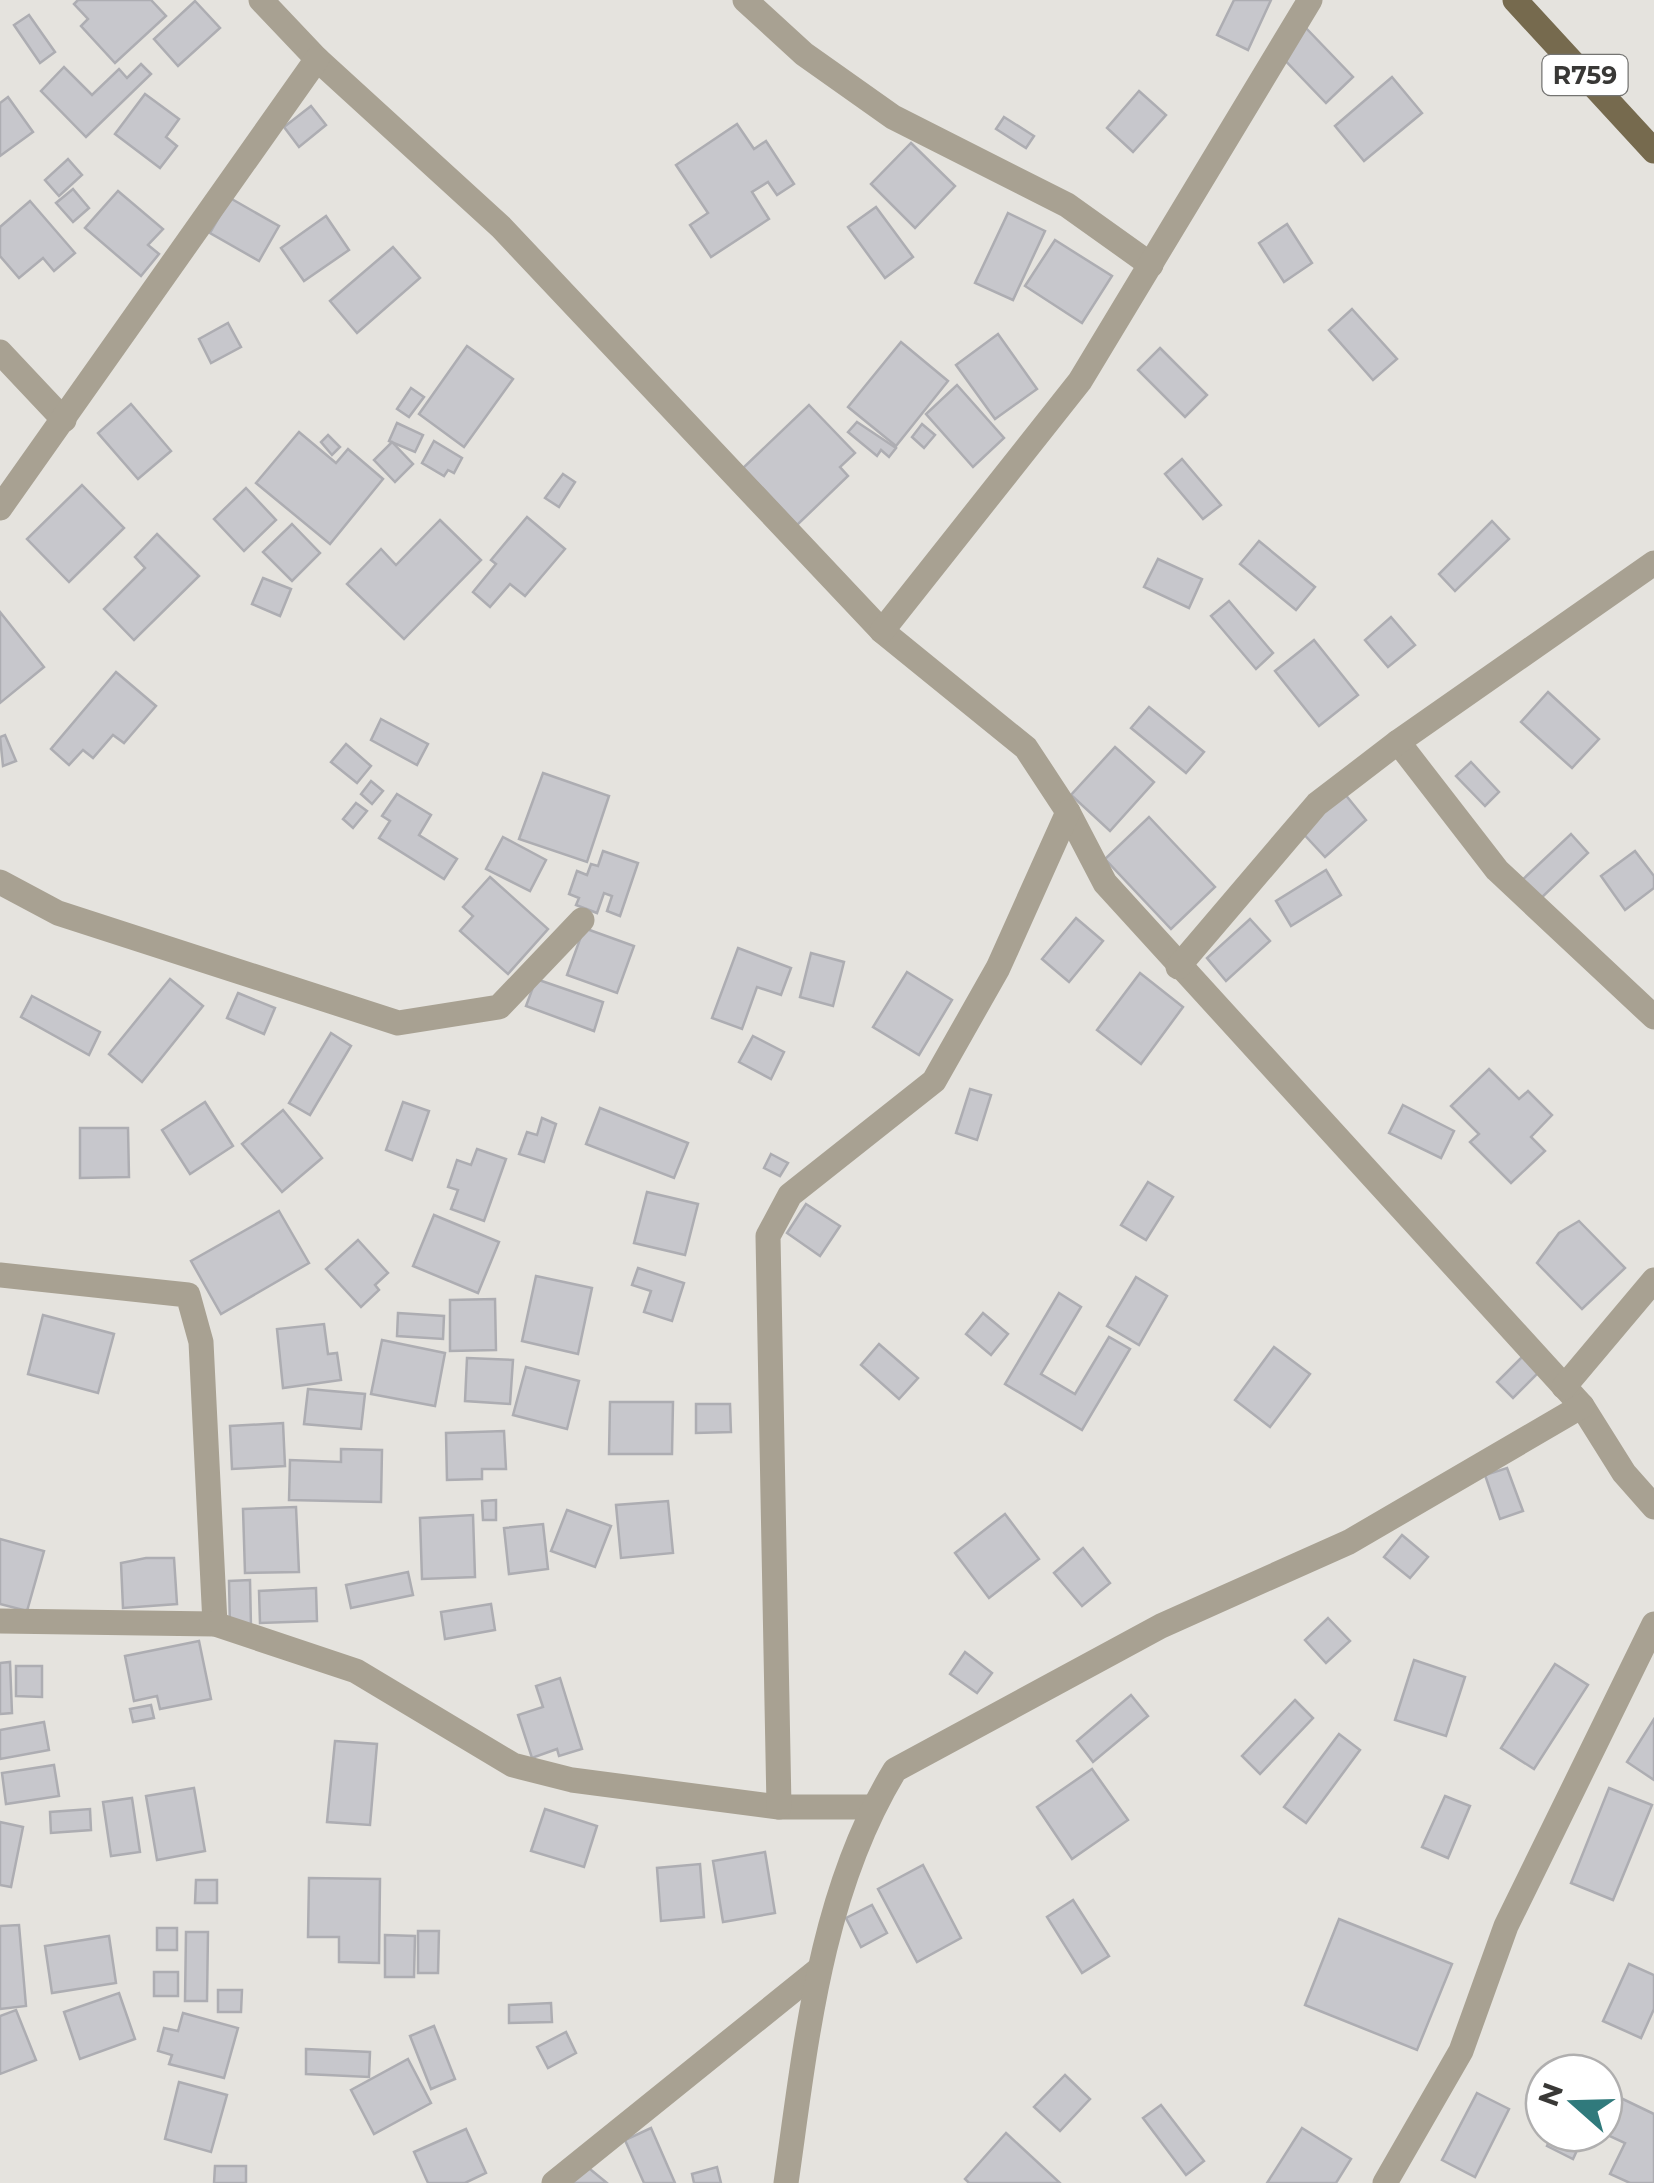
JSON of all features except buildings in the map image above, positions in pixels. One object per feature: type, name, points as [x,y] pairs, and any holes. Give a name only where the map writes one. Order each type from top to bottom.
[{"type":"main road","name":"R759","points":[[1515,0],[1654,151]]},
{"type":"street","points":[[261,0],[317,59],[501,227],[882,632],[1026,748],[1068,812],[1105,883],[1573,1396],[1624,1473],[1654,1507]]},
{"type":"street","points":[[745,0],[804,54],[893,117],[1067,205],[1152,265]]},
{"type":"street","points":[[882,632],[1080,381],[1310,0]]},
{"type":"street","points":[[0,508],[317,59]]},
{"type":"street","points":[[0,352],[64,420]]},
{"type":"street","points":[[1178,967],[1318,804],[1398,742],[1654,563]]},
{"type":"street","points":[[1398,742],[1496,870],[1654,1017]]},
{"type":"street","points":[[779,1807],[768,1236],[790,1195],[934,1081],[998,968],[1068,812]]},
{"type":"street","points":[[0,882],[58,913],[398,1023],[499,1007],[582,920]]},
{"type":"street","points":[[0,1275],[188,1296],[200,1342],[215,1624]]},
{"type":"street","points":[[786,2183],[817,1972],[872,1808],[895,1770],[1161,1626],[1349,1542],[1573,1396],[1654,1280]]},
{"type":"street","points":[[0,1621],[215,1624],[356,1672],[513,1765],[572,1780],[779,1807],[872,1808]]},
{"type":"street","points":[[1385,2183],[1461,2051],[1506,1926],[1654,1624]]},
{"type":"street","points":[[554,2183],[817,1972]]}]
